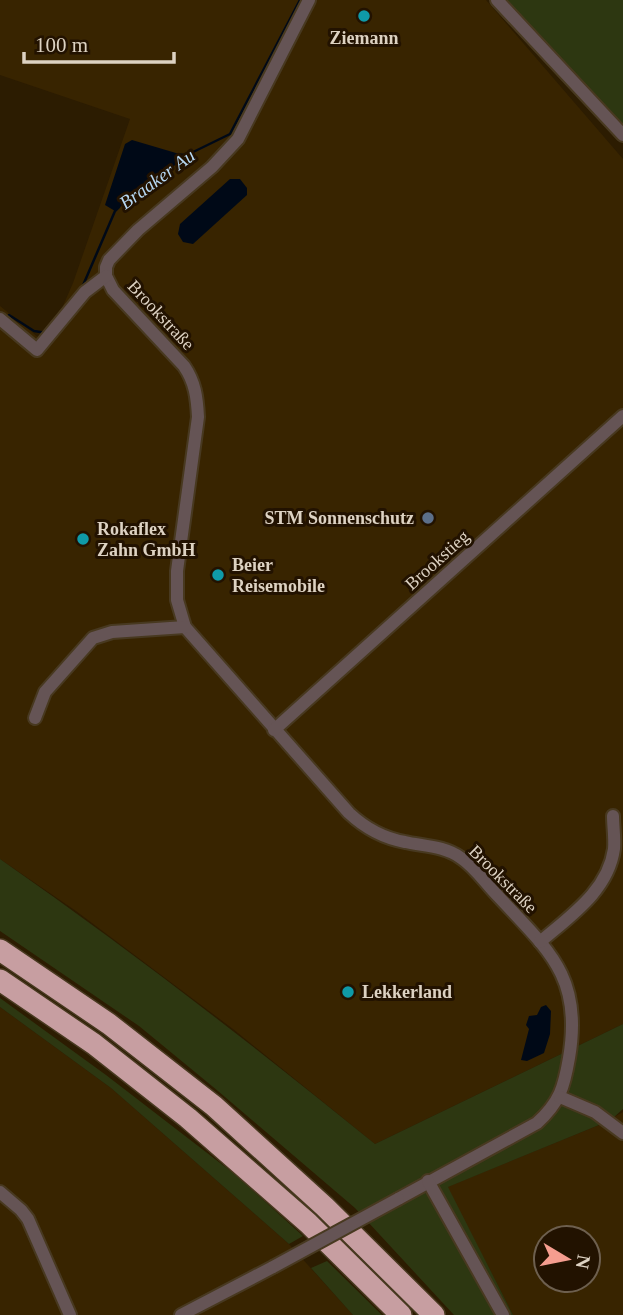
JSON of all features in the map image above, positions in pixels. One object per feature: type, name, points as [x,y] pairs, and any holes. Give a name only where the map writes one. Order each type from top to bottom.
[{"type":"highway","points":[[0,950],[108,1024],[214,1105],[325,1207],[434,1315]]},
{"type":"highway","points":[[0,980],[94,1044],[188,1118],[309,1223],[401,1315]]},
{"type":"street","points":[[0,319],[37,350],[85,292],[106,276],[110,260],[128,240],[175,196],[212,167],[238,139],[309,0]]},
{"type":"street","points":[[497,0],[623,135]]},
{"type":"street","name":"Brookstraße","points":[[106,276],[113,290],[184,366],[193,380],[197,397],[197,424],[177,572],[177,600],[185,627],[358,822],[381,835],[439,848],[461,858],[540,942],[560,972],[572,1002],[573,1035],[561,1097]]},
{"type":"street","name":"Brookstieg","points":[[274,730],[623,416]]},
{"type":"street","points":[[35,718],[45,692],[93,638],[112,632],[185,627]]},
{"type":"street","points":[[540,942],[588,900],[605,879],[614,848],[612,816]]},
{"type":"street","points":[[181,1315],[537,1123],[561,1097],[595,1112],[623,1133]]},
{"type":"street","points":[[428,1181],[502,1315]]},
{"type":"street","points":[[0,1192],[21,1209],[28,1219],[70,1315]]},
{"type":"shaded area","points":[[0,0],[486,0],[623,159],[623,1024],[375,1144],[233,1029],[76,911],[0,859],[0,306],[39,338],[59,315],[73,283],[130,119],[0,75]]},
{"type":"shaded area","points":[[0,1007],[111,1088],[289,1244],[353,1315],[0,1315]]},
{"type":"shaded area","points":[[623,1112],[623,1315],[513,1315],[447,1187],[599,1125]]},
{"type":"green space","points":[[507,0],[623,0],[623,130]]},
{"type":"green space","points":[[0,859],[190,998],[375,1144],[623,1024],[623,1109],[599,1125],[448,1187],[513,1315],[454,1315],[355,1208],[218,1091],[139,1026],[0,931]]},
{"type":"green space","points":[[0,998],[237,1176],[303,1236],[289,1244],[111,1088],[0,1007]]},
{"type":"green space","points":[[327,1261],[382,1315],[353,1315],[311,1268]]},
{"type":"water","points":[[132,140],[187,154],[115,211],[105,205],[125,144]]},
{"type":"water","points":[[230,179],[240,179],[247,188],[247,195],[193,244],[183,242],[178,234],[180,224]]},
{"type":"water","points":[[546,1005],[551,1011],[550,1034],[544,1053],[527,1061],[521,1060],[529,1029],[526,1025],[529,1016],[537,1015],[541,1007]]},
{"type":"waterway","name":"Braaker Au","points":[[185,156],[230,134],[300,0]]},
{"type":"waterway","name":"Braaker Au","points":[[149,184],[177,162]]},
{"type":"waterway","name":"Braaker Au","points":[[124,203],[144,188]]},
{"type":"waterway","name":"Braaker Au","points":[[81,290],[119,207]]},
{"type":"waterway","name":"Braaker Au","points":[[9,315],[34,331],[47,333]]},
{"type":"place","name":"Ziemann","points":[[364,16]]},
{"type":"place","name":"STM Sonnenschutz","points":[[428,518]]},
{"type":"place","name":"Rokaflex Zahn GmbH","points":[[83,539]]},
{"type":"place","name":"Beier Reisemobile","points":[[218,575]]},
{"type":"place","name":"Lekkerland","points":[[348,992]]}]
